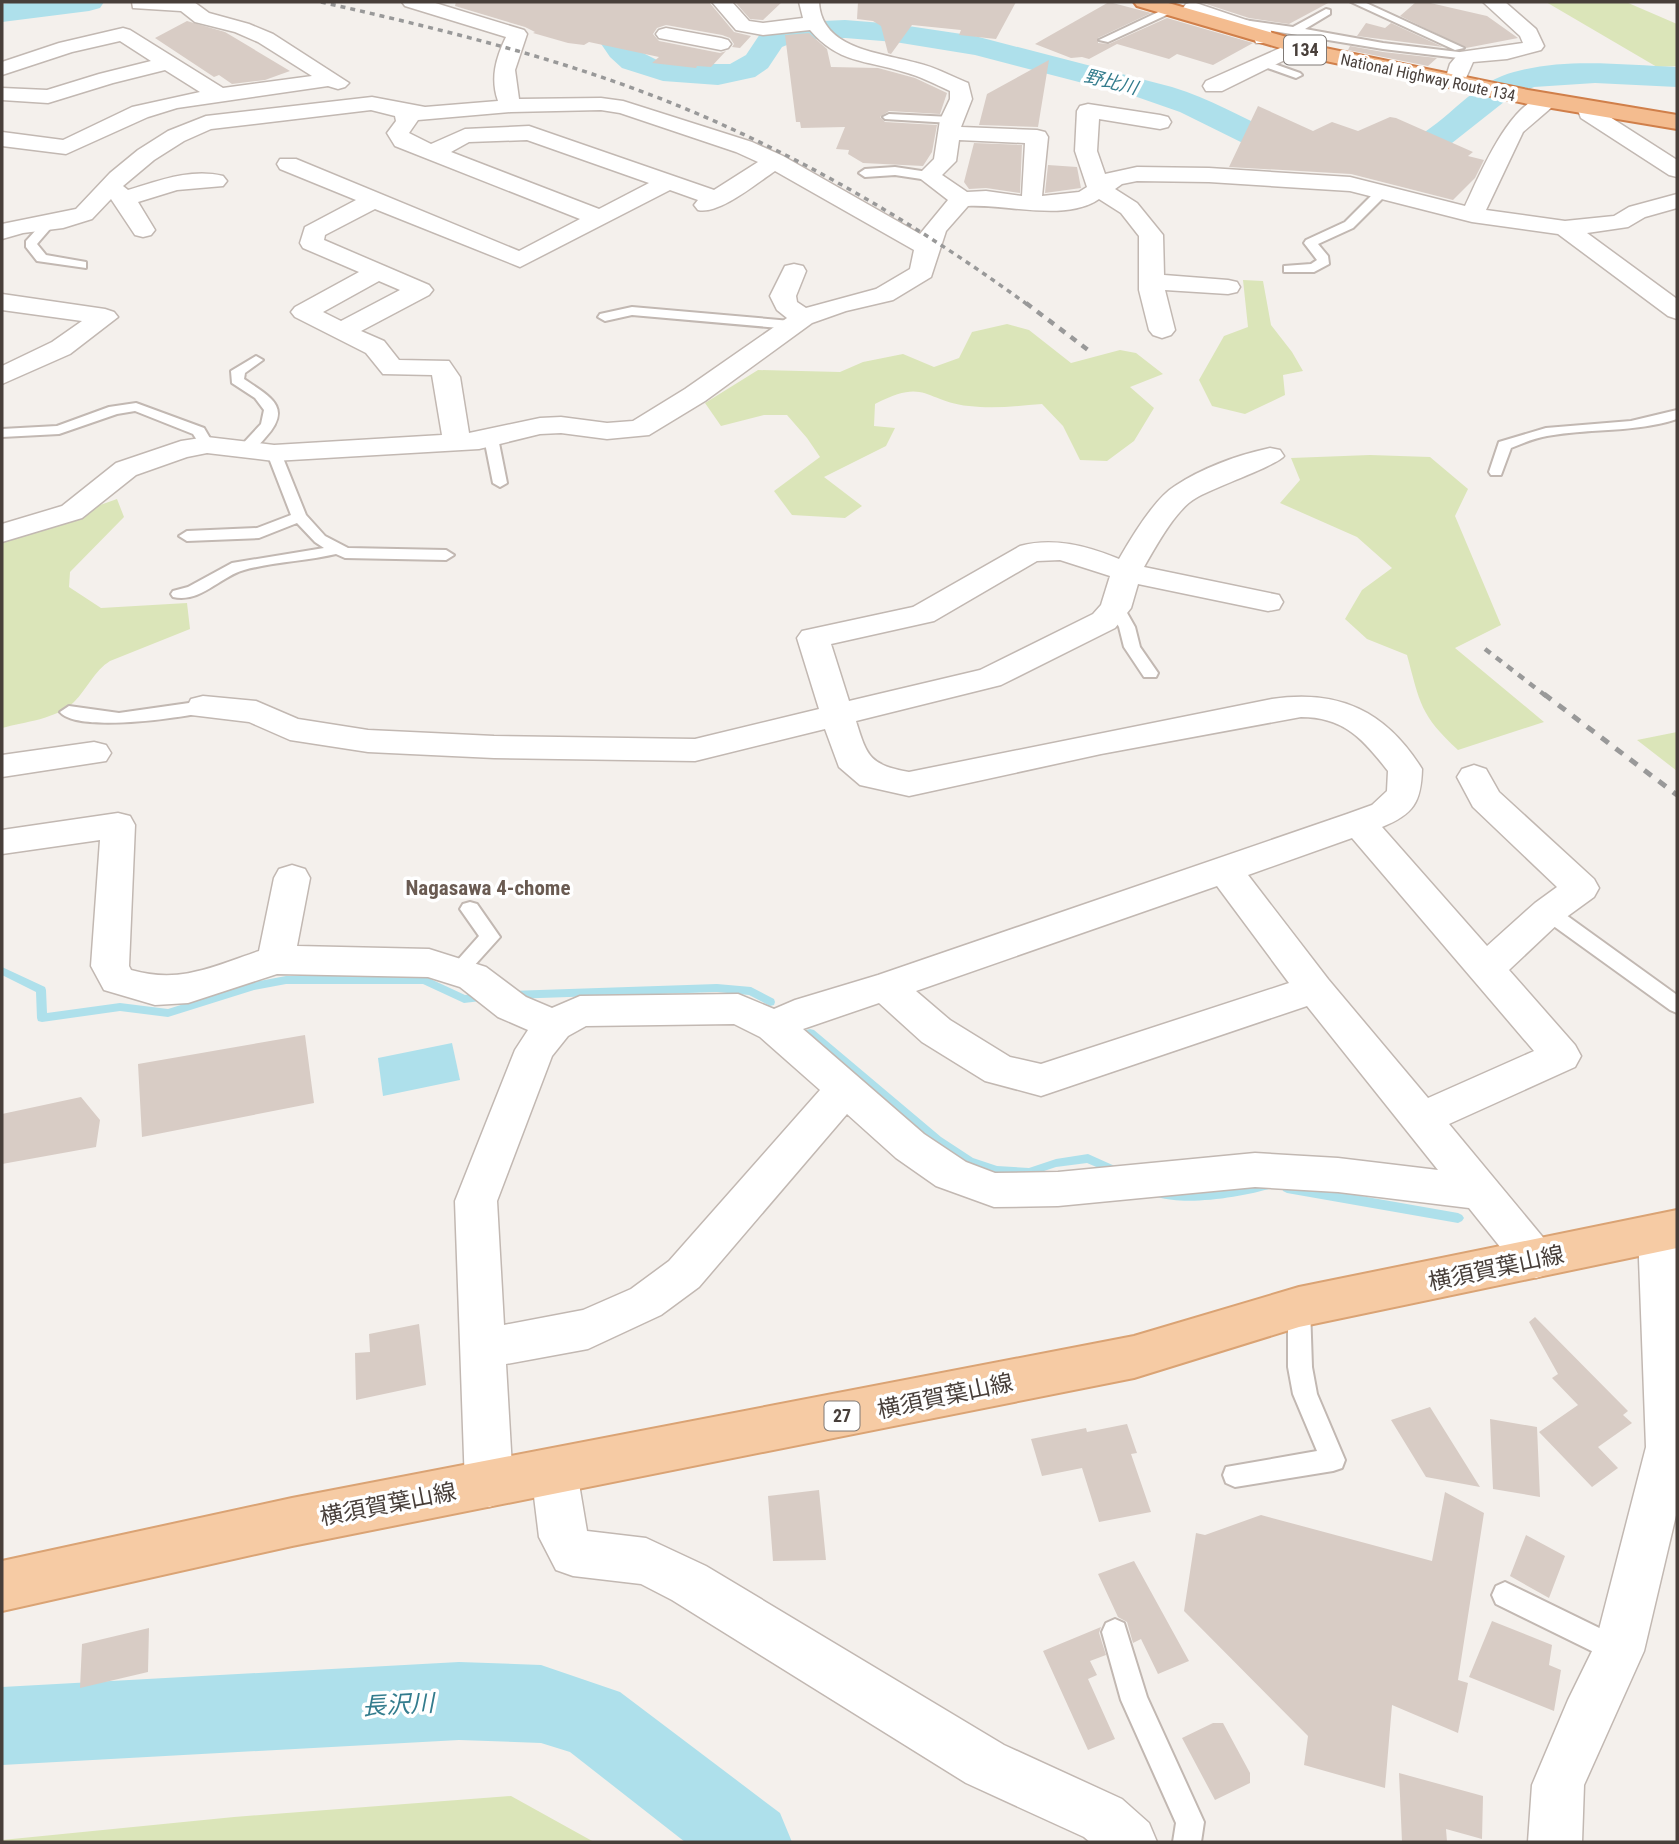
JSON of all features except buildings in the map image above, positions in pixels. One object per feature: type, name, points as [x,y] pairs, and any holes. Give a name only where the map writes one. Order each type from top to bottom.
[{"type":"highway","name":"National Highway Route 134","points":[[1166,4],[1264,39],[1295,38],[1462,85],[1677,122]]},
{"type":"main road","name":"横須賀葉山線","points":[[2,1586],[292,1522],[1134,1357],[1298,1307],[1668,1231]]},
{"type":"street","points":[[412,2],[517,34],[504,67],[504,92],[511,106]]},
{"type":"street","points":[[722,2],[743,26],[763,29],[820,29]]},
{"type":"street","points":[[809,2],[808,11],[820,29],[852,55],[882,59],[913,68],[960,88],[961,99],[951,127],[945,161],[928,176],[962,199],[986,198],[1030,204],[1066,202],[1086,198],[1115,178],[1158,173],[1318,181],[1383,191],[1472,215],[1565,228],[1620,222],[1637,212],[1677,201]]},
{"type":"street","points":[[1462,85],[1460,64],[1467,56],[1507,53],[1534,46],[1529,33],[1493,2]]},
{"type":"street","points":[[140,4],[184,3],[193,13],[208,20],[244,29],[372,103],[405,112],[466,111],[511,106],[601,104],[623,107],[744,147],[775,161],[925,246]]},
{"type":"street","points":[[1166,4],[1263,32],[1264,39]]},
{"type":"street","points":[[666,34],[721,44],[743,26]]},
{"type":"street","points":[[2,69],[66,47],[123,34],[219,95]]},
{"type":"street","points":[[1213,86],[1263,63],[1295,38]]},
{"type":"street","points":[[721,44],[729,65]]},
{"type":"street","points":[[2,93],[48,97],[106,78],[169,63]]},
{"type":"street","points":[[2,139],[66,147],[140,112],[175,102],[331,79]]},
{"type":"street","points":[[1472,215],[1514,129],[1538,99]]},
{"type":"street","points":[[2,232],[19,226],[84,214],[117,193],[146,155],[176,136],[206,124],[372,103]]},
{"type":"street","points":[[1588,108],[1589,113],[1677,170]]},
{"type":"street","points":[[1160,122],[1088,111],[1086,151],[1099,189],[1129,208],[1151,235],[1152,282],[1162,330]]},
{"type":"street","points":[[405,112],[407,121],[398,133],[403,141],[600,218]]},
{"type":"street","points":[[951,127],[1037,137],[1032,194]]},
{"type":"street","points":[[433,152],[465,136],[528,133],[711,202],[775,161]]},
{"type":"street","points":[[288,164],[520,260],[666,183]]},
{"type":"street","points":[[117,193],[175,183],[215,181]]},
{"type":"street","points":[[117,193],[143,230]]},
{"type":"street","points":[[2,533],[72,512],[126,469],[181,449],[207,445],[274,453],[457,442],[491,438],[540,426],[561,425],[607,431],[639,429],[695,395],[797,322],[839,305],[884,295],[905,285],[922,272],[925,246],[938,224],[962,199]]},
{"type":"street","points":[[341,331],[420,290],[312,243],[313,232],[374,200]]},
{"type":"street","points":[[1565,228],[1677,311]]},
{"type":"street","points":[[793,271],[783,296],[797,322]]},
{"type":"street","points":[[378,272],[304,312],[375,347],[393,368],[440,367],[447,377],[457,442]]},
{"type":"street","points":[[1152,282],[1228,287]]},
{"type":"street","points":[[2,302],[105,317],[61,348],[2,376]]},
{"type":"street","points":[[203,707],[256,712],[290,729],[368,741],[494,747],[695,750],[793,728],[990,678],[1104,621],[1116,608],[1126,572],[1148,534],[1183,492],[1270,456]]},
{"type":"street","points":[[774,1027],[809,1010],[886,987],[1359,823],[1384,813],[1404,795],[1405,769],[1381,740],[1359,718],[1326,708],[1289,709],[1180,728],[909,784],[872,777],[850,759],[813,639],[923,614],[1031,552],[1060,551],[1085,556],[1126,572],[1268,602]]},
{"type":"street","points":[[2,766],[94,753]]},
{"type":"street","points":[[1474,777],[1485,799],[1581,888],[1548,912],[1486,969]]},
{"type":"street","points":[[1359,823],[1561,1056],[1421,1119]]},
{"type":"street","points":[[2,842],[118,825],[110,966],[117,980],[155,990],[188,989],[276,960],[429,963],[473,977],[512,1007],[554,1026]]},
{"type":"street","points":[[1225,871],[1315,989],[1536,1260]]},
{"type":"street","points":[[276,960],[292,878]]},
{"type":"street","points":[[886,987],[936,1031],[999,1070],[1041,1080],[1315,989]]},
{"type":"street","points":[[489,1485],[476,1201],[535,1050],[554,1026],[580,1011],[738,1009],[774,1027],[910,1146],[951,1174],[994,1190],[1058,1189],[1255,1170],[1338,1175],[1478,1192]]},
{"type":"street","points":[[482,1349],[589,1329],[646,1302],[684,1274],[845,1090]]},
{"type":"street","points":[[1555,1842],[1558,1785],[1586,1718],[1619,1651],[1669,1447],[1668,1231]]},
{"type":"street","points":[[554,1472],[563,1537],[573,1553],[646,1561],[689,1583],[985,1764],[1103,1818],[1130,1842]]},
{"type":"lane","points":[[1356,2],[1462,50],[1467,56]]},
{"type":"lane","points":[[1104,40],[1166,4]]},
{"type":"lane","points":[[1295,38],[1326,12]]},
{"type":"lane","points":[[1233,22],[1295,38],[1467,56]]},
{"type":"lane","points":[[1263,63],[1296,75]]},
{"type":"lane","points":[[889,117],[951,127]]},
{"type":"lane","points":[[864,173],[895,171],[928,176]]},
{"type":"lane","points":[[1289,269],[1314,268],[1324,261],[1310,243],[1349,225],[1383,191]]},
{"type":"lane","points":[[50,222],[30,244],[42,258],[81,265]]},
{"type":"lane","points":[[605,317],[632,312],[797,322]]},
{"type":"lane","points":[[243,451],[271,423],[272,412],[262,396],[237,380],[238,371],[256,360]]},
{"type":"lane","points":[[2,433],[59,430],[114,410],[136,407],[199,431],[207,445]]},
{"type":"lane","points":[[1496,472],[1504,445],[1549,431],[1635,426],[1655,423],[1677,414]]},
{"type":"lane","points":[[491,438],[500,483]]},
{"type":"lane","points":[[274,453],[299,517],[320,539],[345,553],[446,555]]},
{"type":"lane","points":[[187,536],[259,533],[299,517]]},
{"type":"lane","points":[[179,594],[194,590],[238,566],[338,549]]},
{"type":"lane","points":[[1116,608],[1127,627],[1132,647],[1150,673]]},
{"type":"lane","points":[[69,712],[119,719],[203,707]]},
{"type":"lane","points":[[457,972],[490,937],[470,909]]},
{"type":"lane","points":[[1548,912],[1677,1005]]},
{"type":"lane","points":[[1235,1475],[1333,1460],[1305,1394],[1300,1367],[1298,1307]]},
{"type":"lane","points":[[1505,1595],[1619,1651]]},
{"type":"lane","points":[[1115,1632],[1134,1700],[1190,1822],[1187,1842]]},
{"type":"green space","points":[[1546,2],[1626,2],[1677,24],[1677,66],[1657,67]]},
{"type":"green space","points":[[1243,280],[1263,281],[1271,325],[1303,371],[1283,375],[1285,395],[1245,414],[1212,406],[1199,380],[1224,336],[1248,327]]},
{"type":"green space","points":[[1007,324],[1029,330],[1071,363],[1120,350],[1136,353],[1163,374],[1130,387],[1154,408],[1134,441],[1107,461],[1080,460],[1063,426],[1042,404],[978,407],[915,391],[905,392],[875,404],[874,426],[895,428],[886,446],[824,477],[862,506],[845,518],[792,515],[774,491],[820,457],[807,438],[787,415],[764,415],[721,426],[705,403],[758,370],[840,372],[863,362],[903,354],[934,367],[959,358],[972,332]]},
{"type":"green space","points":[[1370,455],[1430,457],[1468,489],[1455,516],[1501,625],[1455,648],[1544,722],[1458,750],[1436,727],[1423,707],[1407,655],[1367,639],[1345,619],[1362,590],[1392,568],[1357,537],[1280,503],[1300,480],[1291,458]]},
{"type":"green space","points":[[117,499],[124,517],[70,572],[69,587],[101,608],[187,603],[190,629],[110,661],[67,708],[40,719],[2,728],[2,540]]},
{"type":"green space","points":[[1677,732],[1677,771],[1637,740]]},
{"type":"green space","points":[[511,1796],[594,1842],[2,1842],[234,1817]]},
{"type":"water","points":[[452,1043],[460,1080],[383,1096],[378,1058]]},
{"type":"waterway","name":"野比川","points":[[2,13],[89,2]]},
{"type":"waterway","name":"野比川","points":[[556,2],[604,26],[624,55],[633,61],[663,71],[689,75],[718,75],[744,70],[757,61],[775,37],[799,31],[870,30],[942,39],[1148,90],[1191,105],[1260,140],[1296,152],[1334,158],[1373,159],[1409,153],[1440,136],[1498,91],[1532,78],[1573,74],[1677,77]]},
{"type":"waterway","points":[[2,971],[41,990],[42,1018],[120,1007],[168,1013],[254,986],[286,980],[424,980],[464,999],[485,997]]},
{"type":"waterway","points":[[510,995],[717,988],[751,991],[770,1002]]},
{"type":"waterway","points":[[810,1033],[937,1140],[969,1161],[997,1170],[1029,1172],[1056,1163],[1088,1158],[1113,1170]]},
{"type":"waterway","points":[[1162,1194],[1199,1196],[1268,1185]]},
{"type":"waterway","points":[[1287,1188],[1458,1218]]},
{"type":"waterway","name":"長沢川","points":[[2,1726],[459,1701],[541,1704],[592,1720],[751,1842]]},
{"type":"railway","points":[[321,2],[512,49],[652,95],[698,114],[784,154],[868,200],[1028,305]]},
{"type":"railway","points":[[1026,303],[1092,353]]},
{"type":"railway","points":[[1485,649],[1546,696]]},
{"type":"railway","points":[[1544,694],[1677,795]]},
{"type":"district","name":"Nagasawa 4-chome","points":[[488,888]]}]
